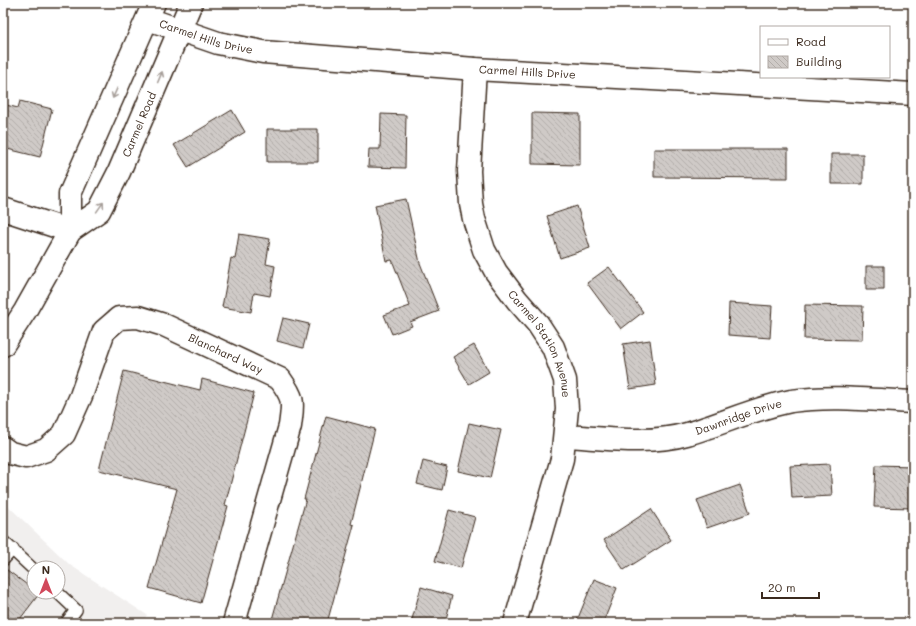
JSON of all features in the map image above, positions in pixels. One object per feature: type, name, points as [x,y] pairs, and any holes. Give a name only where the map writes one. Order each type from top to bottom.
[{"type":"street","name":"Carmel Road","points":[[3,345],[25,311],[70,231],[99,211],[119,172],[191,3]]},
{"type":"street","name":"Carmel Road","points":[[70,231],[70,194],[151,11]]},
{"type":"street","name":"Carmel Hills Drive","points":[[151,11],[180,30],[218,43],[263,52],[475,69],[913,94]]},
{"type":"street","name":"Carmel Station Avenue","points":[[475,69],[469,171],[471,204],[474,220],[484,250],[496,272],[517,300],[538,324],[553,347],[565,380],[567,409],[562,458],[515,623]]},
{"type":"street","points":[[3,210],[70,231]]},
{"type":"street","name":"Blanchard Way","points":[[3,448],[10,454],[26,457],[46,450],[64,434],[81,396],[104,331],[119,318],[138,317],[164,324],[280,380],[289,392],[293,403],[290,426],[234,623]]},
{"type":"street","name":"Dawnridge Drive","points":[[565,436],[656,439],[686,434],[754,411],[784,403],[828,398],[913,402]]},
{"type":"lane","points":[[3,541],[26,562]]},
{"type":"lane","points":[[3,560],[13,549]]},
{"type":"lane","points":[[65,600],[76,610],[66,623]]},
{"type":"shaded area","points":[[3,501],[65,560],[26,560],[26,600],[66,600],[66,561],[147,615],[142,623],[3,623]]},
{"type":"building","points":[[20,101],[52,109],[40,157],[3,148],[3,118],[6,105],[18,108]]},
{"type":"building","points":[[232,110],[245,132],[188,167],[174,145]]},
{"type":"building","points":[[532,113],[580,114],[580,165],[532,164]]},
{"type":"building","points":[[381,114],[406,115],[405,168],[368,167],[369,149],[380,149]]},
{"type":"building","points":[[267,129],[318,129],[318,162],[267,162]]},
{"type":"building","points":[[654,149],[788,149],[788,178],[654,177]]},
{"type":"building","points":[[831,154],[863,154],[863,184],[831,184]]},
{"type":"building","points":[[406,199],[420,263],[439,311],[410,322],[412,326],[392,334],[384,315],[410,306],[392,260],[386,261],[375,205]]},
{"type":"building","points":[[577,206],[590,248],[560,258],[547,216]]},
{"type":"building","points":[[239,234],[270,239],[266,264],[275,266],[270,296],[254,293],[251,312],[222,307],[231,258],[235,259]]},
{"type":"building","points":[[866,266],[884,266],[884,290],[866,290]]},
{"type":"building","points":[[609,267],[643,312],[621,329],[587,283]]},
{"type":"building","points":[[729,303],[772,306],[770,338],[728,335]]},
{"type":"building","points":[[805,305],[863,306],[862,340],[804,339]]},
{"type":"building","points":[[283,318],[309,324],[303,348],[277,341]]},
{"type":"building","points":[[650,340],[656,385],[630,389],[623,344]]},
{"type":"building","points":[[474,345],[489,372],[469,384],[453,357]]},
{"type":"building","points":[[124,371],[200,390],[202,379],[254,393],[225,505],[228,506],[201,603],[149,588],[177,489],[99,470]]},
{"type":"building","points":[[326,416],[375,429],[351,524],[354,525],[327,623],[271,623],[306,499],[304,499]]},
{"type":"building","points":[[469,423],[501,430],[490,478],[458,471]]},
{"type":"building","points":[[423,461],[447,467],[442,490],[417,484]]},
{"type":"building","points":[[830,464],[832,496],[792,498],[790,466]]},
{"type":"building","points":[[876,465],[913,466],[913,508],[874,507]]},
{"type":"building","points":[[740,485],[750,513],[707,528],[697,500]]},
{"type":"building","points":[[651,509],[671,540],[624,570],[604,540]]},
{"type":"building","points":[[449,510],[475,517],[461,568],[435,561]]},
{"type":"building","points":[[3,567],[26,584],[26,600],[34,600],[17,623],[3,623]]},
{"type":"building","points":[[594,579],[617,588],[603,623],[576,623]]},
{"type":"building","points":[[421,587],[452,596],[445,623],[411,623]]}]
